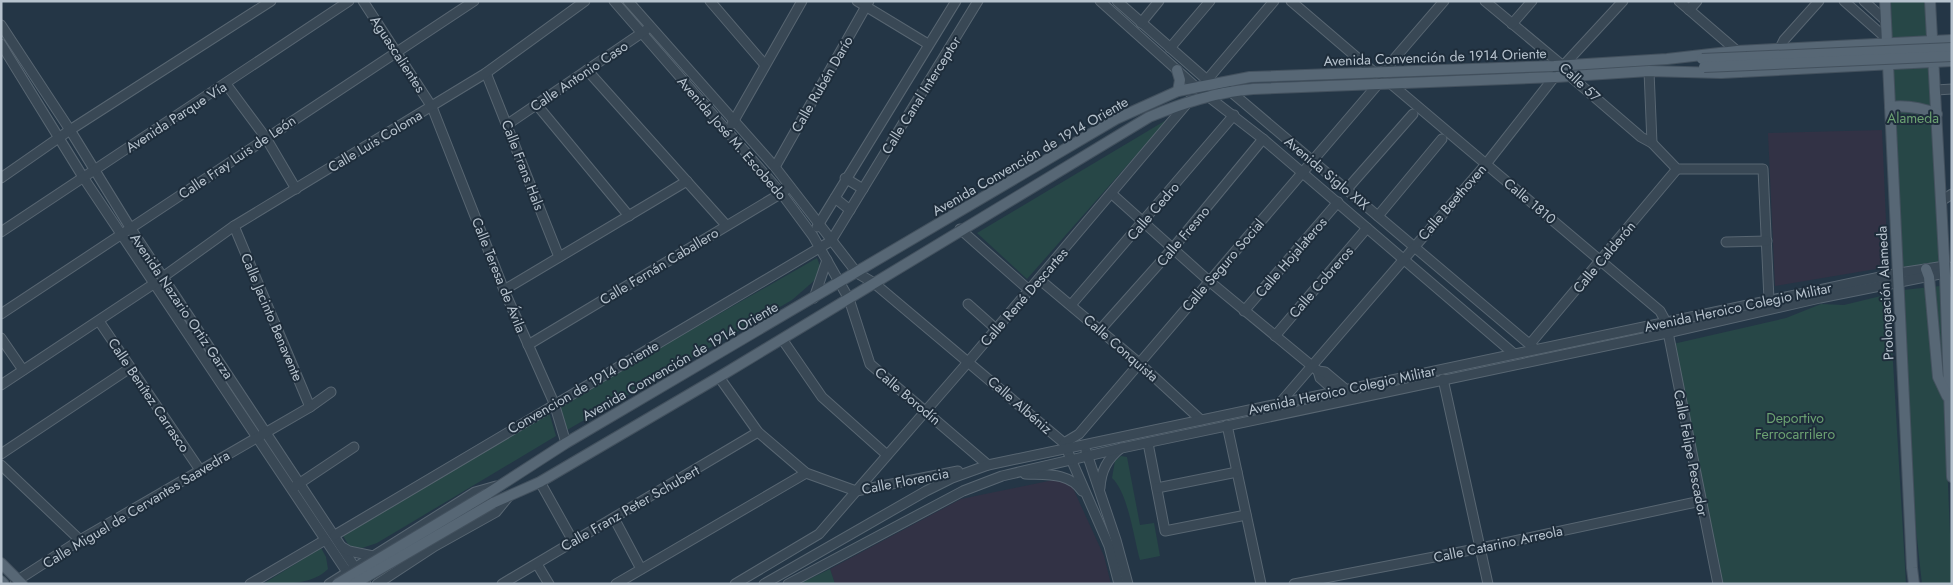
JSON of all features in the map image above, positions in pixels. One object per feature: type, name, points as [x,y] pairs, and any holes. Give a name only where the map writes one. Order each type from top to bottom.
[{"type":"main road","name":"Prolongación Alameda","points":[[1885,1],[1913,584]]},
{"type":"main road","points":[[1930,1],[1941,201],[1948,270],[1952,477]]},
{"type":"main road","points":[[1931,24],[1952,39]]},
{"type":"main road","name":"Avenida Convención de 1914 Oriente","points":[[354,584],[490,498],[501,484],[566,443],[1116,120],[1178,91],[1211,82],[1250,77],[1563,66],[1738,51],[1852,45],[1887,40],[1932,41],[1952,39]]},
{"type":"main road","points":[[1849,66],[1855,58],[1852,45]]},
{"type":"main road","name":"Avenida Convención de 1914 Oriente","points":[[1670,71],[1703,63],[1952,48]]},
{"type":"main road","name":"Avenida Convención de 1914 Oriente","points":[[1667,58],[1703,63],[1952,56]]},
{"type":"main road","name":"Avenida Convención de 1914 Oriente","points":[[337,584],[490,498],[510,495],[540,482],[719,377],[874,284],[960,229],[1087,156],[1149,117],[1190,100],[1230,91],[1379,83],[1556,77],[1649,71],[1721,73],[1952,61]]},
{"type":"main road","points":[[1176,70],[1180,80],[1178,91]]},
{"type":"main road","points":[[1890,108],[1901,106],[1926,110],[1937,114]]},
{"type":"main road","points":[[1927,273],[1938,377],[1950,405]]},
{"type":"main road","points":[[1,563],[18,582]]},
{"type":"main road","points":[[1,581],[4,584]]},
{"type":"street","points":[[1,178],[70,130],[271,1]]},
{"type":"street","name":"Avenida Parque Vía","points":[[1,232],[349,1]]},
{"type":"street","name":"Aguascalientes","points":[[363,1],[432,106]]},
{"type":"street","name":"Calle Fray Luis de León","points":[[1,314],[474,1]]},
{"type":"street","name":"Calle Luis Coloma","points":[[163,277],[234,226],[486,73],[585,1]]},
{"type":"street","name":"Avenida José M. Escobedo","points":[[614,1],[782,194],[821,248],[839,283]]},
{"type":"street","name":"Avenida José M. Escobedo","points":[[628,1],[775,167],[857,273]]},
{"type":"street","points":[[710,1],[765,65]]},
{"type":"street","points":[[726,130],[735,121],[802,1]]},
{"type":"street","points":[[857,1],[867,4],[928,44]]},
{"type":"street","name":"Calle Canal Interceptor","points":[[813,236],[845,178],[956,1]]},
{"type":"street","name":"Calle Canal Interceptor","points":[[831,241],[978,1]]},
{"type":"street","name":"Avenida Siglo XIX","points":[[1100,1],[1176,70],[1263,139],[1514,353]]},
{"type":"street","name":"Avenida Siglo XIX","points":[[1117,1],[1211,82],[1230,91],[1532,346]]},
{"type":"street","points":[[1141,23],[1159,1]]},
{"type":"street","points":[[1170,48],[1210,1]]},
{"type":"street","points":[[1211,82],[1274,1]]},
{"type":"street","points":[[1291,1],[1379,73],[1444,1]]},
{"type":"street","name":"Calle 57","points":[[1485,1],[1563,66],[1570,76],[1641,137],[1652,143],[1677,169]]},
{"type":"street","points":[[1512,24],[1532,1]]},
{"type":"street","name":"Calle Beethoven","points":[[1280,403],[1315,369],[1414,246],[1486,164],[1563,66],[1623,1]]},
{"type":"street","points":[[1680,1],[1738,51]]},
{"type":"street","points":[[1689,10],[1697,1]]},
{"type":"street","points":[[1779,50],[1784,40],[1819,1]]},
{"type":"street","points":[[1844,1],[1887,40]]},
{"type":"street","points":[[1864,1],[1886,21]]},
{"type":"street","name":"Calle Rubén Darío","points":[[775,167],[867,4]]},
{"type":"street","name":"Avenida Nazario Ortiz Garza","points":[[1,25],[70,130],[93,170],[262,434],[290,490],[325,540],[350,570],[366,584]]},
{"type":"street","name":"Calle Antonio Caso","points":[[508,124],[651,27]]},
{"type":"street","name":"Avenida Nazario Ortiz Garza","points":[[1,44],[83,177],[154,283],[335,534],[342,547],[354,584]]},
{"type":"street","points":[[587,70],[726,225]]},
{"type":"street","points":[[1649,71],[1652,143]]},
{"type":"street","name":"Calle Frans Hals","points":[[486,73],[508,124],[559,258]]},
{"type":"street","name":"Calle Seguro Social","points":[[1066,446],[1079,434],[1379,83]]},
{"type":"street","name":"Calle 1810","points":[[1390,83],[1660,311],[1666,322]]},
{"type":"street","points":[[226,84],[266,138],[296,189]]},
{"type":"street","points":[[1936,90],[1952,89]]},
{"type":"street","name":"Calle René Descartes","points":[[856,491],[1112,194],[1190,100]]},
{"type":"street","points":[[537,105],[629,216]]},
{"type":"street","name":"Calle Teresa de Ávila","points":[[432,106],[504,290],[554,403],[566,443]]},
{"type":"street","points":[[1347,189],[1413,114]]},
{"type":"street","name":"Calle Cedro","points":[[1071,305],[1234,115]]},
{"type":"street","name":"Calle Fresno","points":[[1100,330],[1173,248],[1263,139]]},
{"type":"street","points":[[1378,216],[1442,139]]},
{"type":"street","points":[[1677,169],[1763,169],[1770,300]]},
{"type":"street","name":"Calle Calderón","points":[[1532,346],[1677,169]]},
{"type":"street","points":[[845,178],[863,189]]},
{"type":"street","points":[[504,290],[687,181]]},
{"type":"street","name":"Calle Fernán Caballero","points":[[528,345],[726,225],[782,194],[790,186]]},
{"type":"street","points":[[1112,194],[1209,281],[1315,369],[1320,378],[1345,400]]},
{"type":"street","points":[[1941,201],[1952,194]]},
{"type":"street","points":[[835,198],[850,210]]},
{"type":"street","name":"Calle Hojalateros","points":[[1244,311],[1338,202]]},
{"type":"street","name":"Calle Jacinto Benavente","points":[[234,226],[310,407]]},
{"type":"street","name":"Calle Cobreros","points":[[1275,336],[1367,228]]},
{"type":"street","points":[[960,229],[1028,290]]},
{"type":"street","name":"Convencion de 1914 Oriente","points":[[335,534],[831,241]]},
{"type":"street","points":[[1726,242],[1767,241]]},
{"type":"street","points":[[814,298],[827,260]]},
{"type":"street","name":"Avenida Heroico Colegio Militar","points":[[764,584],[926,491],[952,478],[988,465],[1066,446],[1084,445],[1347,390],[1514,353],[1532,346],[1666,322],[1770,300],[1948,270]]},
{"type":"street","name":"Calle Albéniz","points":[[857,273],[874,284],[969,361],[1066,446],[1109,546],[1119,584]]},
{"type":"street","name":"Avenida Heroico Colegio Militar","points":[[788,584],[963,490],[1010,474],[1227,425],[1667,333],[1899,277]]},
{"type":"street","name":"Calle Conquista","points":[[1039,279],[1139,363],[1201,420]]},
{"type":"street","points":[[1,384],[154,283]]},
{"type":"street","name":"Calle Borodín","points":[[839,283],[849,299],[870,364],[988,465]]},
{"type":"street","points":[[968,304],[996,329]]},
{"type":"street","name":"Calle Benítez Carrasco","points":[[99,321],[200,470]]},
{"type":"street","name":"Calle Felipe Pescador","points":[[1666,322],[1718,584]]},
{"type":"street","points":[[1,338],[23,370]]},
{"type":"street","points":[[782,339],[822,397],[887,455]]},
{"type":"street","points":[[1,454],[130,368]]},
{"type":"street","points":[[1315,369],[1325,372],[1355,398]]},
{"type":"street","name":"Calle Florencia","points":[[719,377],[758,432],[806,473],[856,491],[988,465]]},
{"type":"street","points":[[1443,379],[1488,584]]},
{"type":"street","name":"Calle Miguel de Cervantes Saavedra","points":[[18,582],[80,540],[310,407],[331,392]]},
{"type":"street","points":[[1227,425],[1261,584]]},
{"type":"street","name":"Calle Franz Peter Schubert","points":[[502,584],[758,432]]},
{"type":"street","points":[[1148,443],[1165,531],[1246,515]]},
{"type":"street","points":[[1084,445],[1089,455],[1100,496],[1116,540],[1128,584]]},
{"type":"street","points":[[290,490],[354,447]]},
{"type":"street","points":[[1100,496],[1101,475],[1106,464],[1122,448]]},
{"type":"street","points":[[1,464],[80,540]]},
{"type":"street","points":[[1157,488],[1237,472]]},
{"type":"street","points":[[616,584],[806,473]]},
{"type":"street","points":[[1010,474],[1044,474],[1068,478],[1080,489],[1091,507]]},
{"type":"street","points":[[540,482],[572,541]]},
{"type":"street","name":"Avenida Convención de 1914 Oriente","points":[[329,584],[476,492],[501,484]]},
{"type":"street","points":[[735,584],[819,534],[856,491]]},
{"type":"street","name":"Avenida Convención de 1914 Oriente","points":[[381,582],[435,546],[496,512],[510,495]]},
{"type":"street","name":"Calle Catarino Arreola","points":[[1294,584],[1481,548],[1701,501]]},
{"type":"street","points":[[614,518],[641,569]]},
{"type":"street","points":[[250,584],[325,540]]},
{"type":"street","points":[[342,547],[350,551],[373,556]]},
{"type":"street","points":[[537,564],[549,584]]},
{"type":"shaded area","points":[[1882,130],[1888,267],[1775,286],[1768,133]]},
{"type":"shaded area","points":[[1058,479],[1072,486],[1104,556],[1111,584],[835,584],[830,569],[961,499]]},
{"type":"green space","points":[[1891,1],[1925,1],[1927,37],[1892,38]]},
{"type":"green space","name":"Alameda","points":[[1930,67],[1939,262],[1902,267],[1892,69]]},
{"type":"green space","points":[[1168,119],[1027,279],[977,233]]},
{"type":"green space","points":[[817,258],[820,266],[816,279],[792,300],[567,430],[560,405]]},
{"type":"green space","points":[[1940,286],[1952,584],[1922,584],[1914,511],[1903,290]]},
{"type":"green space","name":"Deportivo Ferrocarrilero","points":[[1889,294],[1906,584],[1723,584],[1673,344],[1786,318],[1821,304],[1844,305]]},
{"type":"green space","points":[[549,412],[556,436],[377,543],[362,548],[349,546],[342,534]]},
{"type":"green space","points":[[1121,456],[1127,457],[1140,525],[1154,523],[1160,556],[1140,560],[1130,516],[1118,485],[1112,478],[1115,461]]},
{"type":"green space","points":[[321,548],[326,557],[328,569],[322,574],[306,581],[263,584]]},
{"type":"green space","points":[[830,569],[835,584],[799,584]]}]
